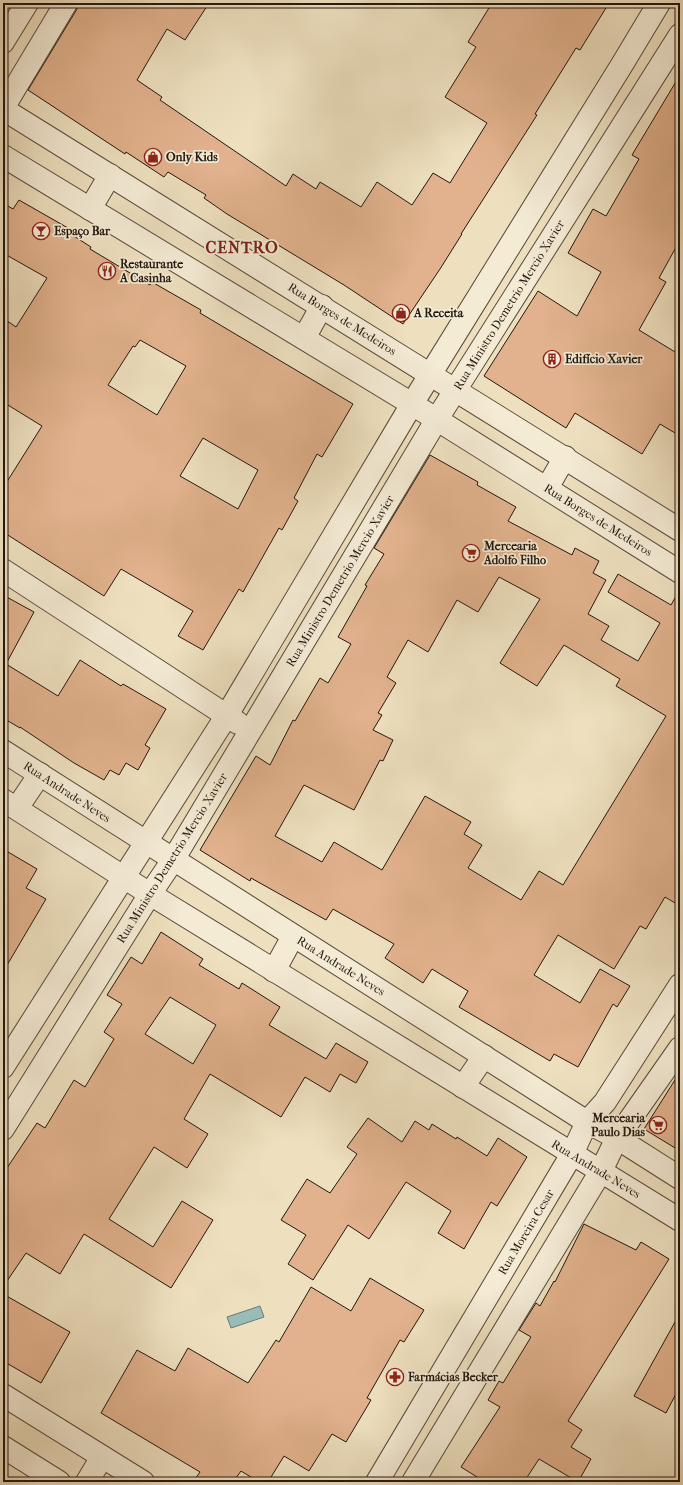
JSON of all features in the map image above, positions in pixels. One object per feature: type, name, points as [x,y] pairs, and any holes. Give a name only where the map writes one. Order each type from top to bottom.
[{"type":"street","points":[[3,42],[27,3]]},
{"type":"street","points":[[3,109],[66,3]]},
{"type":"street","points":[[3,1067],[227,715],[430,373],[659,3]]},
{"type":"street","name":"Rua Ministro Demetrio Mercio Xavier","points":[[7,1116],[173,860],[437,419],[680,35]]},
{"type":"street","name":"Rua Borges de Medeiros","points":[[3,109],[430,373],[680,530]]},
{"type":"street","name":"Rua Borges de Medeiros","points":[[3,156],[437,419],[680,572]]},
{"type":"street","points":[[90,209],[110,175]]},
{"type":"street","points":[[500,261],[526,279]]},
{"type":"street","points":[[304,338],[322,306]]},
{"type":"street","points":[[547,488],[565,458]]},
{"type":"street","points":[[337,530],[361,547]]},
{"type":"street","points":[[3,570],[227,715],[250,732]]},
{"type":"street","name":"Rua Andrade Neves","points":[[3,751],[587,1122],[617,1138],[680,1178]]},
{"type":"street","points":[[10,804],[40,774]]},
{"type":"street","name":"Rua Andrade Neves","points":[[10,804],[150,894],[274,971],[680,1220]]},
{"type":"street","points":[[274,971],[294,936]]},
{"type":"street","name":"Rua Moreira Cesar","points":[[377,1482],[572,1154],[587,1122],[605,1102],[680,985]]},
{"type":"street","points":[[413,1482],[601,1171],[617,1138],[680,1048]]},
{"type":"street","points":[[463,1087],[484,1056]]},
{"type":"street","points":[[502,1272],[529,1290]]},
{"type":"street","points":[[3,1396],[143,1482]]},
{"type":"street","points":[[3,1448],[59,1482]]},
{"type":"street","points":[[87,1482],[102,1457]]},
{"type":"water","points":[[260,1306],[264,1317],[231,1328],[227,1317]]},
{"type":"building","points":[[79,3],[209,3],[185,40],[167,29],[137,80],[162,97],[160,100],[286,186],[293,174],[316,189],[320,182],[361,207],[377,182],[412,205],[433,173],[450,183],[487,123],[445,97],[476,47],[468,42],[492,3],[609,3],[580,50],[576,48],[535,114],[537,115],[440,269],[403,324],[344,285],[227,214],[204,198],[206,195],[168,172],[164,177],[126,152],[125,154],[28,90],[77,9]]},
{"type":"building","points":[[680,75],[680,240],[659,278],[666,282],[639,330],[680,355],[680,436],[660,424],[642,454],[575,413],[566,428],[484,376],[538,291],[577,316],[601,272],[568,253],[593,209],[606,216],[639,159],[632,155]]},
{"type":"building","points":[[19,200],[68,228],[66,231],[91,247],[90,249],[150,285],[152,282],[201,310],[200,313],[353,404],[322,457],[317,454],[294,498],[298,501],[282,530],[279,528],[243,592],[239,589],[203,650],[178,636],[193,611],[121,569],[104,596],[3,532],[3,488],[42,426],[3,402],[3,318],[16,327],[47,278],[3,253],[3,203],[13,209]],"holes":[[[140,340],[186,366],[157,415],[108,385],[133,346],[135,347]],[[203,438],[258,470],[238,509],[180,476]]]},
{"type":"building","points":[[430,455],[478,482],[477,485],[516,507],[508,521],[572,555],[575,548],[599,561],[593,573],[606,580],[588,614],[609,626],[601,640],[638,661],[660,623],[608,592],[618,574],[671,605],[680,589],[680,906],[665,897],[646,929],[640,926],[614,969],[558,935],[534,975],[580,1003],[600,969],[630,986],[617,1007],[613,1004],[578,1067],[554,1054],[550,1061],[459,1007],[468,991],[432,969],[423,983],[385,958],[394,944],[333,909],[326,920],[251,878],[250,881],[200,850],[256,756],[270,765],[293,720],[295,721],[320,678],[328,683],[351,644],[338,637],[367,586],[365,585],[384,554],[374,548]],"holes":[[[499,577],[540,599],[500,663],[537,686],[564,645],[620,679],[616,686],[666,716],[563,885],[539,871],[521,900],[468,868],[482,845],[464,834],[471,822],[425,796],[382,870],[334,842],[322,862],[275,836],[304,785],[354,810],[380,760],[383,761],[393,740],[373,730],[382,715],[378,713],[396,683],[387,677],[408,640],[428,652],[457,600],[478,612]]]},
{"type":"building","points":[[3,595],[34,612],[6,664],[58,696],[80,660],[121,686],[123,684],[166,709],[145,745],[150,748],[138,770],[126,763],[119,775],[110,770],[104,780],[74,763],[20,727],[3,718]]},
{"type":"building","points":[[3,849],[37,869],[26,888],[46,899],[3,972]]},
{"type":"building","points":[[161,932],[203,959],[199,965],[239,989],[242,983],[280,1007],[269,1025],[326,1059],[336,1043],[368,1062],[356,1083],[340,1074],[330,1092],[305,1077],[281,1117],[210,1074],[184,1119],[208,1134],[187,1168],[154,1147],[109,1219],[153,1247],[182,1201],[213,1220],[171,1288],[84,1234],[60,1274],[26,1253],[3,1287],[3,1174],[37,1123],[45,1128],[74,1080],[85,1087],[114,1039],[104,1032],[122,1004],[107,995],[131,957],[142,964]],"holes":[[[170,997],[216,1025],[193,1064],[145,1034]]]},
{"type":"building","points":[[680,1072],[680,1151],[644,1129]]},
{"type":"building","points":[[368,1118],[402,1142],[415,1121],[429,1130],[432,1124],[456,1139],[457,1137],[487,1156],[498,1138],[527,1157],[497,1206],[491,1202],[464,1249],[438,1233],[451,1211],[406,1182],[369,1239],[348,1225],[313,1280],[288,1264],[306,1235],[281,1220],[307,1179],[330,1193],[357,1154],[347,1147]]},
{"type":"building","points":[[584,1224],[636,1250],[641,1242],[669,1259],[568,1421],[582,1430],[571,1447],[591,1459],[578,1482],[539,1459],[524,1482],[485,1482],[461,1467],[500,1407],[488,1400],[499,1381],[503,1383],[531,1337],[519,1330],[536,1303],[540,1306],[554,1281],[555,1282]]},
{"type":"building","points":[[370,1278],[424,1310],[404,1342],[400,1340],[367,1398],[371,1400],[346,1442],[332,1434],[309,1471],[284,1456],[268,1482],[259,1482],[241,1471],[233,1482],[193,1482],[200,1472],[101,1413],[137,1350],[175,1371],[188,1348],[248,1383],[276,1340],[279,1342],[311,1287],[351,1311]]},
{"type":"building","points":[[3,1294],[70,1332],[41,1383],[3,1361]]},
{"type":"building","points":[[680,1313],[680,1386],[666,1413],[634,1396]]},
{"type":"place","name":"Only Kids","points":[[153,157]]},
{"type":"place","name":"Espaço Bar","points":[[41,231]]},
{"type":"place","name":"Restaurante A Casinha","points":[[107,271]]},
{"type":"place","name":"A Receita","points":[[401,313]]},
{"type":"place","name":"Edifício Xavier","points":[[552,359]]},
{"type":"place","name":"Mercearia Adolfo Filho","points":[[471,553]]},
{"type":"place","name":"Mercearia Paulo Dias","points":[[658,1125]]},
{"type":"place","name":"Farmácias Becker","points":[[395,1377]]},
{"type":"district","name":"CENTRO","points":[[242,247]]}]
